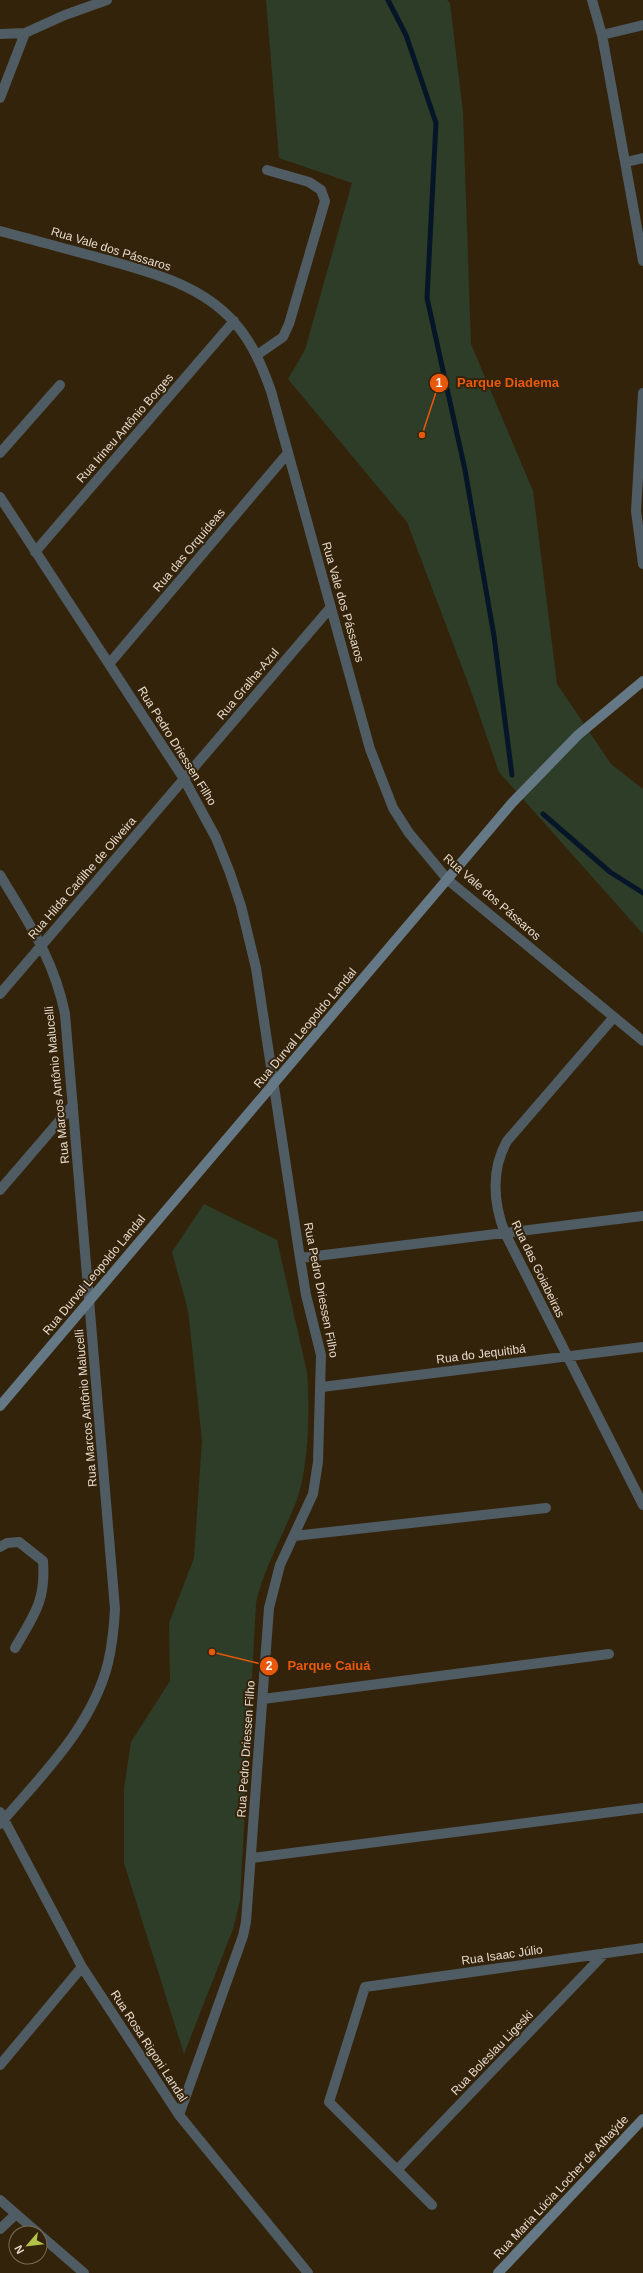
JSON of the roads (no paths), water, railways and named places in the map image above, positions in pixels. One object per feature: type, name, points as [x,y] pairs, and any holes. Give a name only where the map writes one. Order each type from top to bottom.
[{"type":"street","points":[[0,34],[25,33],[65,14],[107,0]]},
{"type":"street","points":[[592,0],[602,35],[643,261]]},
{"type":"street","points":[[602,35],[643,25]]},
{"type":"street","points":[[0,98],[25,33]]},
{"type":"street","points":[[626,162],[643,158]]},
{"type":"street","points":[[257,355],[283,337],[289,324],[325,201],[321,190],[309,182],[267,170]]},
{"type":"street","name":"Rua Vale dos Pássaros","points":[[0,231],[142,270],[165,278],[205,297],[234,321],[257,355],[271,391],[381,780],[393,808],[409,833],[448,880],[643,1041]]},
{"type":"street","name":"Rua Irineu Antônio Borges","points":[[35,552],[234,321]]},
{"type":"street","points":[[0,453],[60,385]]},
{"type":"street","points":[[643,393],[636,511],[643,564]]},
{"type":"street","name":"Rua das Orquídeas","points":[[109,664],[288,453]]},
{"type":"street","name":"Rua Pedro Driessen Filho","points":[[0,497],[184,779],[216,838],[241,906],[256,968],[306,1295],[320,1347],[322,1387],[316,1479],[313,1494],[280,1565],[272,1593],[263,1699],[249,1907],[243,1936],[179,2115]]},
{"type":"street","name":"Rua Gralha-Azul","points":[[184,779],[331,607]]},
{"type":"street","name":"Rua Durval Leopoldo Landal","points":[[0,1406],[512,803],[547,765],[610,707],[643,681]]},
{"type":"street","name":"Rua Hilda Cadilhe de Oliveira","points":[[0,994],[184,779]]},
{"type":"street","name":"Rua Marcos Antônio Malucelli","points":[[0,875],[42,945],[58,982],[64,1009],[114,1584],[113,1637],[108,1664],[98,1692],[85,1718],[72,1738],[1,1818]]},
{"type":"street","name":"Rua das Goiabeiras","points":[[614,1017],[515,1130],[501,1152],[497,1168],[496,1207],[505,1233],[643,1505]]},
{"type":"street","points":[[0,1190],[73,1105]]},
{"type":"street","points":[[300,1258],[643,1216]]},
{"type":"street","name":"Rua do Jequitibá","points":[[322,1387],[643,1347]]},
{"type":"street","points":[[294,1536],[546,1508]]},
{"type":"street","points":[[0,1547],[7,1543],[19,1542],[43,1561],[44,1576],[42,1600],[15,1648]]},
{"type":"street","points":[[263,1699],[609,1654]]},
{"type":"street","points":[[252,1858],[643,1808]]},
{"type":"street","name":"Rua Rosa Rigoni Landal","points":[[1,1818],[82,1967],[179,2115],[308,2273]]},
{"type":"street","name":"Rua Isaac Júlio","points":[[397,2170],[329,2102],[365,1987],[643,1948]]},
{"type":"street","name":"Rua Boleslau Ligeski","points":[[397,2170],[605,1954]]},
{"type":"street","points":[[0,2065],[82,1967]]},
{"type":"street","name":"Rua Maria Lúcia Locher de Athaýde","points":[[498,2273],[643,2119]]},
{"type":"street","points":[[397,2170],[432,2205]]},
{"type":"street","points":[[0,2200],[29,2225]]},
{"type":"street","points":[[0,2229],[16,2214]]},
{"type":"street","points":[[48,2242],[84,2273]]},
{"type":"waterway","points":[[388,0],[406,35],[436,123],[427,298],[465,470],[494,636],[512,775]]},
{"type":"waterway","points":[[543,814],[610,872],[643,893]]},
{"type":"place","name":"Parque Diadema","points":[[422,435]]},
{"type":"place","name":"Parque Caiuá","points":[[212,1652]]}]
